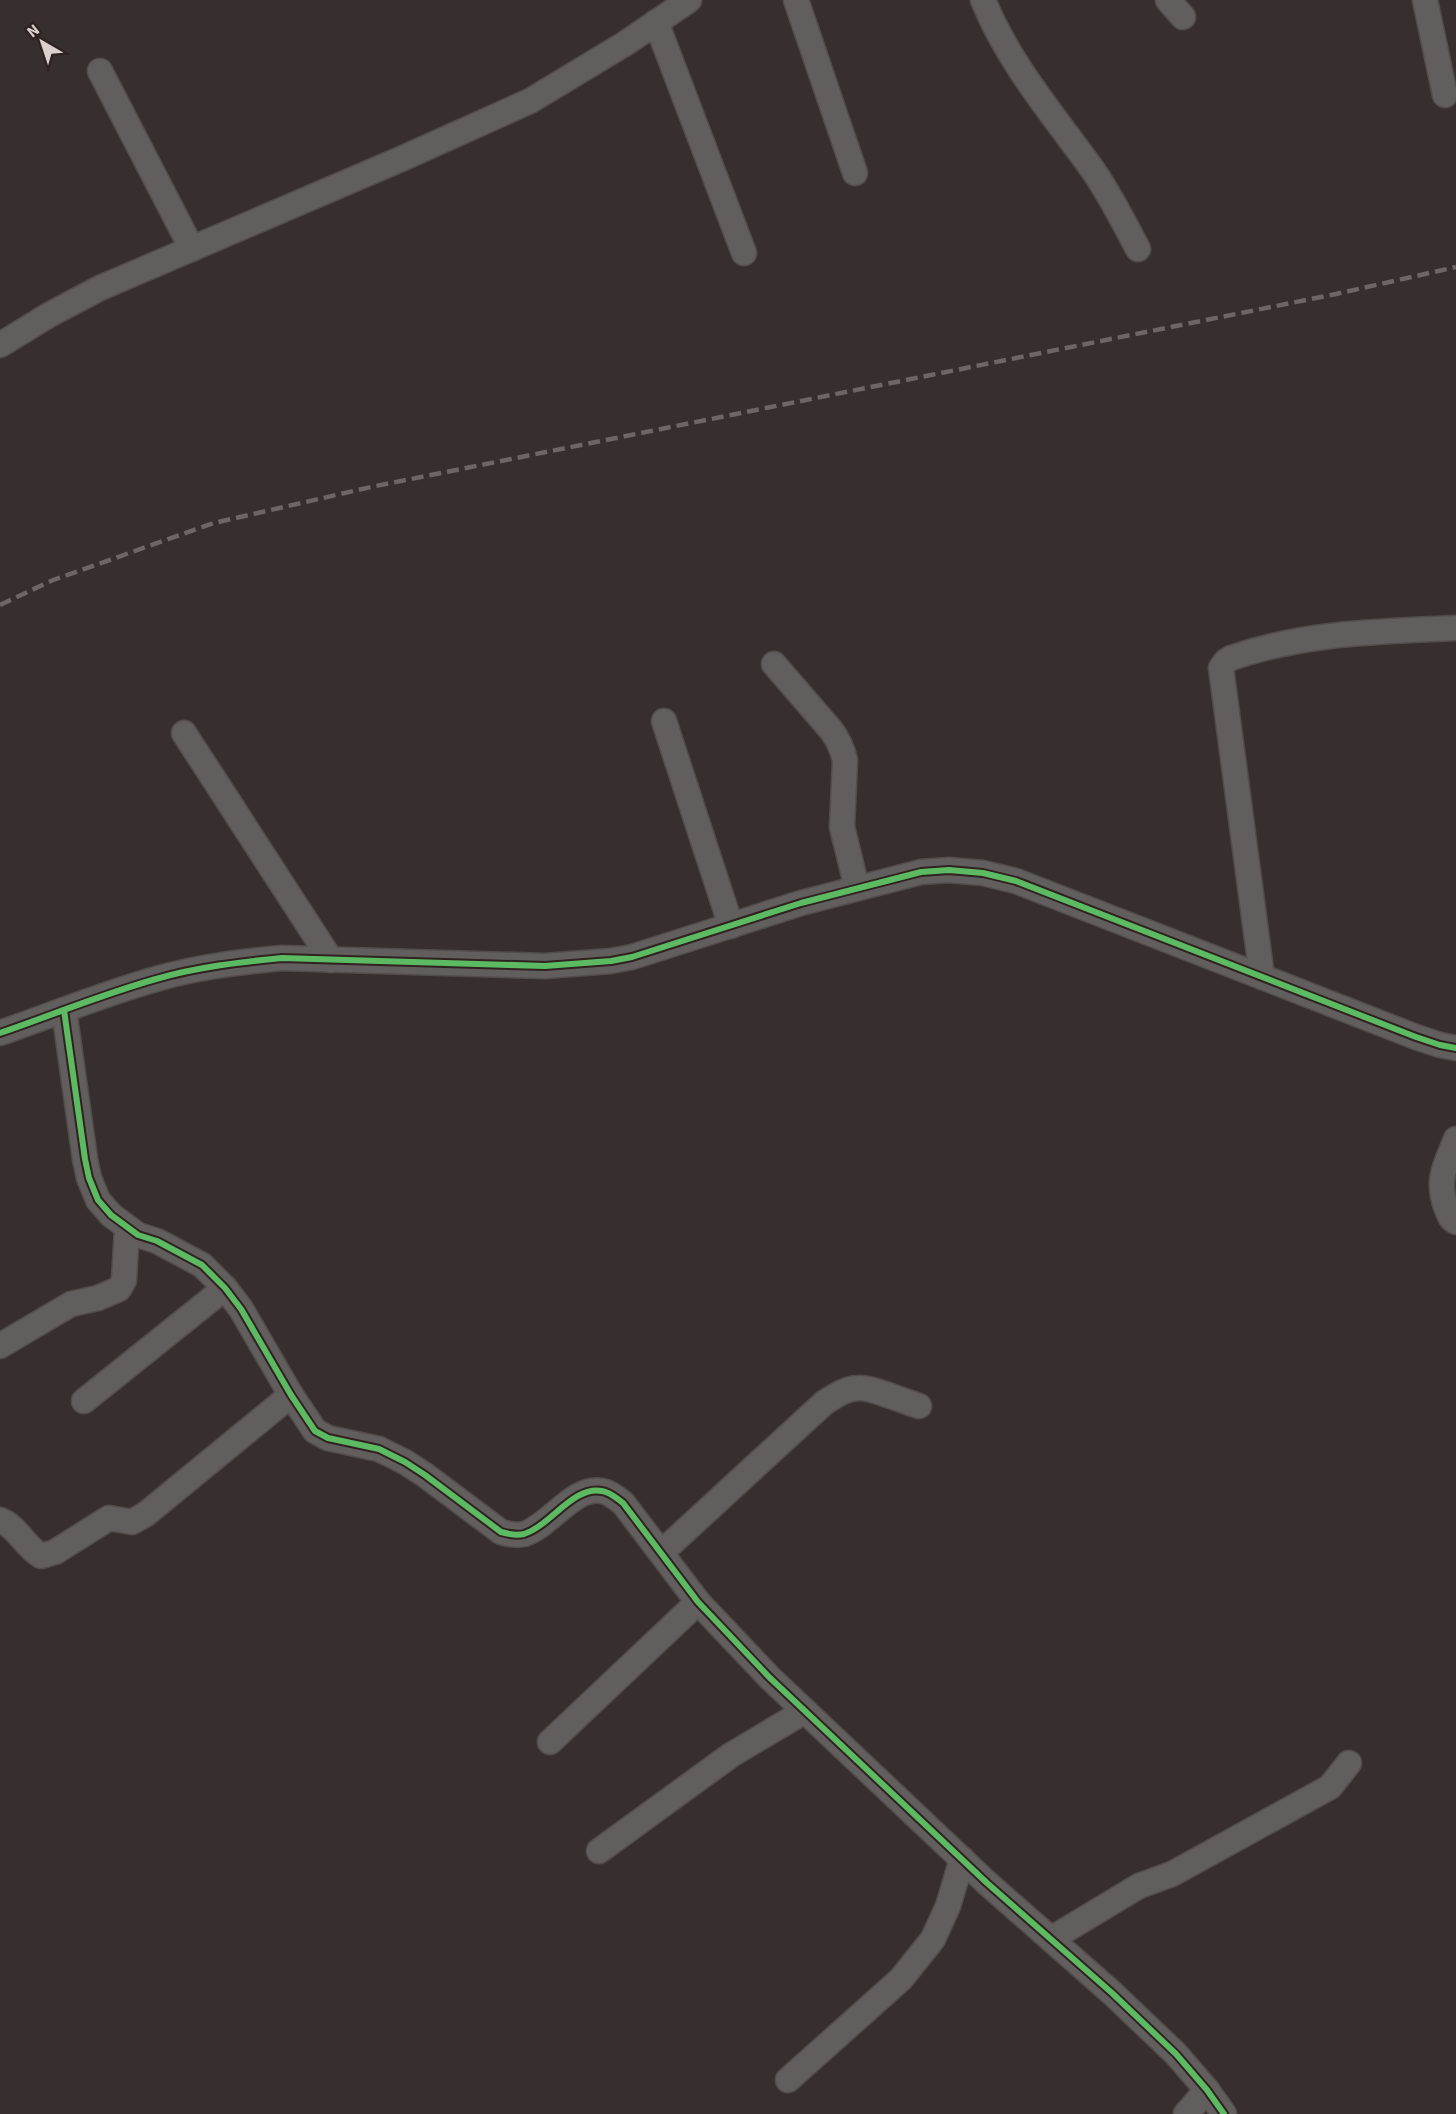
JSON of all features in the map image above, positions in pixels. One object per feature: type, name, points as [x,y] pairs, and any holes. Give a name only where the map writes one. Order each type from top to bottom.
[{"type":"street","points":[[0,345],[70,303],[530,101],[688,0]]},
{"type":"street","points":[[796,0],[855,174]]},
{"type":"street","points":[[983,0],[998,33],[1021,73],[1090,166],[1138,249]]},
{"type":"street","points":[[1425,0],[1445,95]]},
{"type":"street","points":[[656,22],[744,253]]},
{"type":"street","points":[[100,71],[192,249]]},
{"type":"street","points":[[1262,977],[1221,668],[1231,658],[1298,639],[1340,634],[1456,628]]},
{"type":"street","points":[[774,664],[831,730],[843,751],[845,760],[842,827],[857,888]]},
{"type":"street","points":[[664,721],[731,926]]},
{"type":"street","points":[[184,733],[331,960]]},
{"type":"street","points":[[0,1033],[157,978],[240,962],[282,958],[545,966],[584,964],[632,957],[857,888],[921,872],[949,870],[983,873],[1016,881],[1416,1037],[1456,1048]]},
{"type":"street","points":[[64,1010],[89,1178],[98,1200],[127,1228],[138,1235],[170,1247],[202,1265],[225,1288],[242,1309],[291,1395],[315,1431],[328,1438],[379,1449],[405,1462],[501,1532],[510,1534],[523,1534],[533,1530],[578,1496],[600,1490],[610,1493],[623,1503],[698,1602],[805,1711],[962,1859],[1176,2054],[1224,2114]]},
{"type":"street","points":[[1456,1139],[1440,1180],[1451,1220],[1456,1222]]},
{"type":"street","points":[[0,1346],[71,1304],[112,1294],[119,1289],[124,1280],[127,1228]]},
{"type":"street","points":[[84,1401],[225,1288]]},
{"type":"street","points":[[662,1552],[824,1403],[835,1396],[862,1387],[919,1406]]},
{"type":"street","points":[[0,1520],[11,1527],[29,1549],[41,1556],[55,1552],[109,1518],[132,1522],[146,1514],[291,1395]]},
{"type":"street","points":[[550,1742],[698,1602]]},
{"type":"street","points":[[599,1851],[731,1755],[805,1711]]},
{"type":"street","points":[[1051,1939],[1139,1886],[1172,1874],[1330,1787],[1349,1763]]},
{"type":"street","points":[[788,2080],[901,1979],[921,1955],[933,1938],[948,1906],[962,1859]]},
{"type":"street","points":[[1186,2114],[1207,2090]]},
{"type":"railway","points":[[0,605],[53,580],[214,523],[371,487],[1336,294],[1456,267]]},
{"type":"cycle path","points":[[0,1033],[156,979],[203,968],[250,961],[282,958],[545,966],[611,961],[632,957],[801,903],[921,872],[949,870],[983,873],[1016,881],[1416,1037],[1456,1048]]},
{"type":"cycle path","points":[[64,1010],[85,1159],[89,1178],[98,1200],[111,1215],[138,1235],[157,1241],[202,1265],[225,1288],[241,1309],[291,1395],[315,1431],[328,1438],[379,1449],[405,1462],[501,1532],[521,1535],[534,1530],[572,1500],[592,1491],[608,1493],[623,1503],[698,1602],[769,1677],[987,1883],[1112,1993],[1176,2054],[1224,2114]]}]
